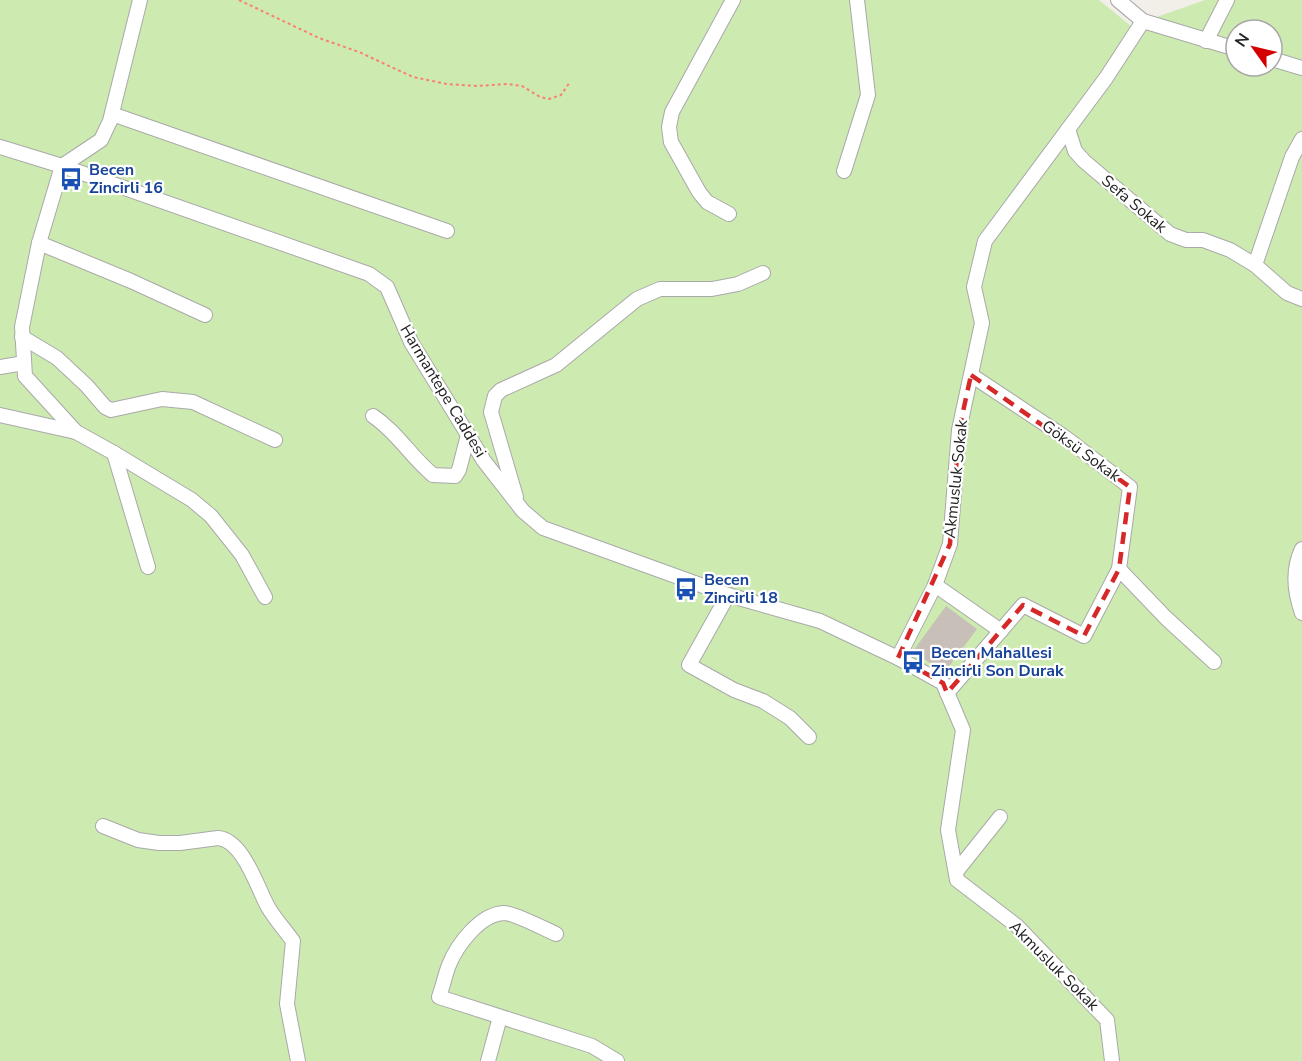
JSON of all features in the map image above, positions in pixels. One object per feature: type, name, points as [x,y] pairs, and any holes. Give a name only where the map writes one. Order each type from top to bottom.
[{"type":"street","points":[[76,432],[25,376],[22,327],[39,243],[62,166],[101,140],[110,121],[140,0]]},
{"type":"street","points":[[729,214],[712,205],[699,192],[670,142],[669,127],[672,112],[732,0]]},
{"type":"street","points":[[844,171],[868,95],[857,0]]},
{"type":"street","points":[[1118,0],[1143,21],[1224,46]]},
{"type":"street","points":[[1206,41],[1227,0]]},
{"type":"street","name":"Akmusluk Sokak","points":[[1112,1061],[1107,1020],[1017,926],[957,880],[948,830],[963,730],[943,683],[898,658],[935,585],[950,544],[959,430],[982,323],[974,287],[985,241],[1106,78],[1143,21]]},
{"type":"street","points":[[1284,63],[1302,68]]},
{"type":"street","points":[[112,114],[447,231]]},
{"type":"street","name":"Sefa Sokak","points":[[1068,129],[1075,151],[1084,161],[1170,234],[1186,240],[1203,240],[1230,250],[1255,265],[1287,293],[1302,299]]},
{"type":"street","points":[[1255,265],[1292,156],[1302,140]]},
{"type":"street","name":"Harmantepe Caddesi","points":[[0,147],[62,166],[369,274],[387,287],[411,342],[484,461],[518,503],[543,528],[728,595],[820,621],[898,658]]},
{"type":"street","points":[[39,243],[205,315]]},
{"type":"street","points":[[518,503],[491,412],[492,404],[501,390],[556,365],[637,299],[660,289],[712,289],[738,284],[763,273]]},
{"type":"street","points":[[22,338],[57,358],[87,386],[105,407],[111,410],[162,399],[192,402],[274,440]]},
{"type":"street","points":[[0,367],[24,363]]},
{"type":"street","name":"Göksü Sokak","points":[[971,375],[1066,438],[1130,487],[1119,569]]},
{"type":"street","points":[[0,415],[76,432],[192,500],[211,516],[242,555],[265,597]]},
{"type":"street","points":[[373,416],[391,429],[421,465],[433,475],[455,476],[459,470],[468,435]]},
{"type":"street","points":[[114,453],[148,567]]},
{"type":"street","points":[[1302,549],[1295,572],[1295,592],[1302,613]]},
{"type":"street","points":[[947,693],[1023,605],[1084,636],[1119,569],[1166,618],[1214,662]]},
{"type":"street","points":[[935,585],[1001,631]]},
{"type":"street","points":[[728,595],[689,665],[734,690],[763,701],[790,718],[809,737]]},
{"type":"street","points":[[956,872],[1000,817]]},
{"type":"street","points":[[103,826],[138,840],[180,843],[223,838],[242,854],[269,909],[293,941],[287,1005],[298,1061]]},
{"type":"street","points":[[556,934],[507,913],[495,914],[484,919],[467,935],[449,964],[440,997],[592,1046],[617,1061]]},
{"type":"street","points":[[488,1061],[500,1017]]},
{"type":"path","points":[[239,0],[319,38],[359,52],[413,77],[447,84],[522,86],[540,97],[549,99],[561,95],[570,82]]},
{"type":"highlighted area","points":[[971,375],[1130,487],[1119,569],[1084,636],[1023,605],[947,693],[943,683],[898,658],[950,544],[959,430]]},
{"type":"green space","points":[[0,0],[1099,0],[1131,26],[1205,0],[1302,0],[1302,1061],[0,1061]]},
{"type":"building","points":[[946,606],[977,629],[944,673],[913,651]]},
{"type":"place","name":"Becen Zincirli 16","points":[[71,179]]},
{"type":"place","name":"Becen Zincirli 18","points":[[686,589]]},
{"type":"place","name":"Becen Mahallesi Zincirli Son Durak","points":[[913,662]]}]
